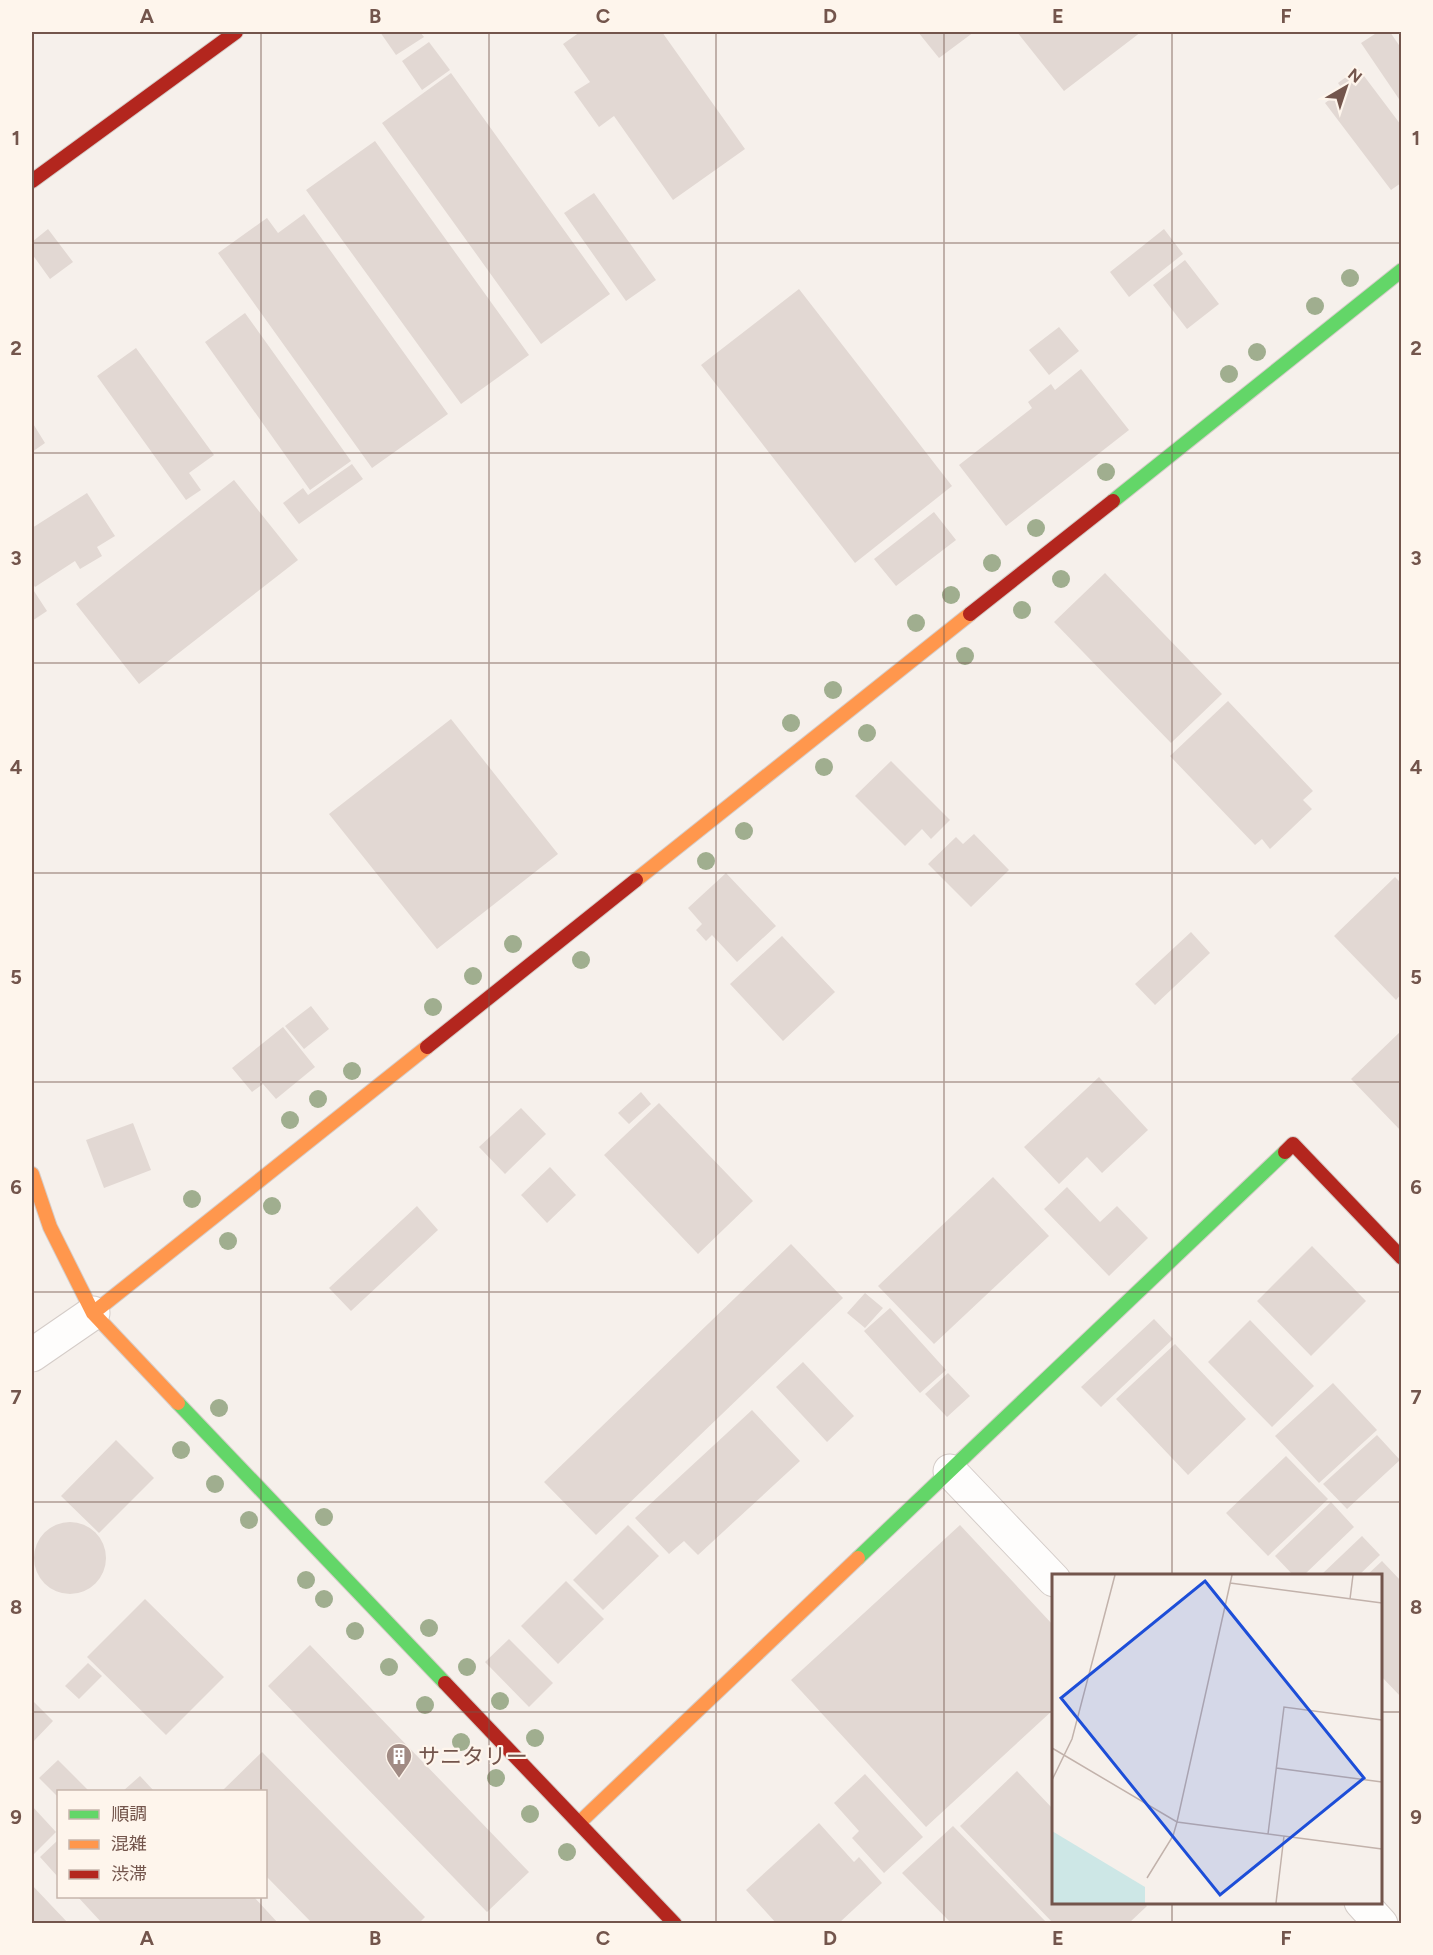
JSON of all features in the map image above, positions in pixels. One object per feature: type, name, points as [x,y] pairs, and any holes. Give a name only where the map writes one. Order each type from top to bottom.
[{"type":"street","points":[[32,181],[236,32]]},
{"type":"street","points":[[32,1355],[93,1312],[1401,270]]},
{"type":"street","points":[[579,1823],[1293,1144],[1401,1258]]},
{"type":"street","points":[[32,1174],[51,1227],[93,1312],[579,1823],[668,1921]]},
{"type":"street","points":[[950,1471],[1052,1579]]},
{"type":"street","points":[[1363,1904],[1381,1923]]},
{"type":"building","points":[[380,32],[420,32],[424,37],[396,55]]},
{"type":"building","points":[[580,32],[662,32],[745,149],[673,200],[614,116],[599,127],[574,92],[590,82],[563,44]]},
{"type":"building","points":[[918,32],[974,32],[939,58]]},
{"type":"building","points":[[1017,32],[1141,32],[1064,91]]},
{"type":"building","points":[[1378,32],[1390,32],[1401,48],[1401,102],[1361,43]]},
{"type":"building","points":[[429,42],[450,70],[422,90],[402,61]]},
{"type":"building","points":[[1358,68],[1401,125],[1401,183],[1391,190],[1325,103],[1343,90],[1338,83]]},
{"type":"building","points":[[451,73],[610,294],[541,344],[382,123]]},
{"type":"building","points":[[375,141],[529,355],[461,404],[306,190]]},
{"type":"building","points":[[594,193],[656,280],[626,301],[564,213]]},
{"type":"building","points":[[304,214],[448,414],[372,468],[218,253],[267,218],[278,233]]},
{"type":"building","points":[[48,229],[73,262],[50,279],[32,254],[32,242]]},
{"type":"building","points":[[1164,229],[1183,254],[1129,297],[1110,272]]},
{"type":"building","points":[[1185,260],[1219,304],[1187,329],[1153,285]]},
{"type":"building","points":[[799,289],[952,486],[855,563],[701,365]]},
{"type":"building","points":[[245,313],[351,461],[310,490],[205,342]]},
{"type":"building","points":[[1059,327],[1079,351],[1049,375],[1029,350]]},
{"type":"building","points":[[136,348],[214,455],[189,473],[201,490],[186,500],[97,376]]},
{"type":"building","points":[[1081,369],[1129,430],[1006,526],[959,465],[1032,408],[1028,402],[1051,384],[1055,390]]},
{"type":"building","points":[[32,422],[45,443],[32,452]]},
{"type":"building","points":[[352,464],[363,479],[299,524],[283,503],[303,488],[308,495]]},
{"type":"building","points":[[234,480],[298,560],[139,684],[76,604]]},
{"type":"building","points":[[87,493],[115,536],[97,547],[102,556],[80,569],[75,561],[35,587],[32,582],[32,528]]},
{"type":"building","points":[[934,512],[956,540],[896,586],[874,559]]},
{"type":"building","points":[[1105,573],[1222,694],[1171,743],[1054,622]]},
{"type":"building","points":[[32,588],[47,611],[32,621]]},
{"type":"building","points":[[1228,701],[1313,791],[1303,800],[1312,809],[1270,849],[1262,839],[1255,845],[1170,756]]},
{"type":"building","points":[[451,719],[558,854],[437,949],[329,814]]},
{"type":"building","points":[[891,761],[950,820],[931,839],[922,829],[905,846],[855,796]]},
{"type":"building","points":[[974,834],[1009,870],[971,907],[928,864],[956,837],[963,844]]},
{"type":"building","points":[[726,873],[776,926],[737,962],[712,935],[706,941],[696,930],[702,924],[688,908]]},
{"type":"building","points":[[1395,877],[1401,883],[1401,994],[1396,1000],[1334,936]]},
{"type":"building","points":[[1191,932],[1210,953],[1155,1005],[1135,984]]},
{"type":"building","points":[[782,936],[835,992],[783,1041],[730,984]]},
{"type":"building","points":[[311,1006],[329,1029],[304,1049],[285,1026]]},
{"type":"building","points":[[283,1027],[315,1067],[276,1099],[263,1084],[252,1092],[232,1068]]},
{"type":"building","points":[[1401,1031],[1401,1131],[1351,1079]]},
{"type":"building","points":[[1099,1077],[1148,1130],[1102,1173],[1087,1157],[1059,1184],[1024,1147]]},
{"type":"building","points":[[641,1092],[651,1104],[629,1124],[618,1113]]},
{"type":"building","points":[[659,1103],[753,1201],[698,1254],[604,1155]]},
{"type":"building","points":[[521,1108],[546,1134],[505,1174],[479,1147]]},
{"type":"building","points":[[133,1123],[151,1170],[104,1188],[86,1140]]},
{"type":"building","points":[[550,1167],[576,1195],[547,1223],[521,1195]]},
{"type":"building","points":[[993,1177],[1049,1236],[934,1344],[878,1286]]},
{"type":"building","points":[[1067,1187],[1100,1222],[1117,1206],[1148,1238],[1109,1276],[1044,1209]]},
{"type":"building","points":[[417,1206],[438,1230],[351,1311],[329,1288]]},
{"type":"building","points":[[791,1244],[843,1298],[596,1535],[544,1482]]},
{"type":"building","points":[[1312,1246],[1366,1301],[1311,1356],[1257,1301]]},
{"type":"building","points":[[865,1293],[883,1308],[865,1328],[847,1313]]},
{"type":"building","points":[[890,1308],[946,1370],[920,1393],[864,1331]]},
{"type":"building","points":[[1154,1319],[1173,1339],[1101,1407],[1081,1387]]},
{"type":"building","points":[[1250,1320],[1314,1386],[1272,1427],[1208,1362]]},
{"type":"building","points":[[1175,1344],[1246,1419],[1188,1475],[1116,1399]]},
{"type":"building","points":[[803,1362],[854,1416],[827,1442],[776,1387]]},
{"type":"building","points":[[948,1373],[970,1396],[947,1417],[925,1394]]},
{"type":"building","points":[[1333,1383],[1377,1430],[1319,1483],[1275,1436]]},
{"type":"building","points":[[752,1410],[800,1461],[698,1555],[684,1541],[669,1554],[635,1518]]},
{"type":"building","points":[[1377,1435],[1400,1460],[1347,1509],[1323,1484]]},
{"type":"building","points":[[116,1440],[154,1478],[99,1533],[61,1496]]},
{"type":"building","points":[[1286,1456],[1328,1499],[1268,1556],[1226,1513]]},
{"type":"building","points":[[1331,1502],[1354,1527],[1305,1574],[1292,1574],[1275,1556]]},
{"type":"building","points":[[77,1522],[96,1532],[104,1544],[106,1558],[104,1572],[96,1584],[84,1592],[63,1594],[44,1584],[36,1572],[34,1551],[44,1532],[56,1524]]},
{"type":"building","points":[[628,1525],[659,1556],[603,1610],[573,1580]]},
{"type":"building","points":[[960,1525],[1052,1624],[1052,1711],[926,1827],[791,1680]]},
{"type":"building","points":[[1362,1536],[1380,1555],[1360,1574],[1322,1574]]},
{"type":"building","points":[[1382,1561],[1401,1581],[1401,1697],[1382,1677],[1382,1574],[1368,1574]]},
{"type":"building","points":[[566,1581],[604,1619],[558,1664],[521,1626]]},
{"type":"building","points":[[145,1599],[224,1677],[166,1735],[87,1657]]},
{"type":"building","points":[[509,1639],[553,1683],[529,1707],[485,1662]]},
{"type":"building","name":"サニタリー","points":[[310,1645],[529,1872],[487,1912],[268,1686]]},
{"type":"building","points":[[88,1663],[102,1676],[79,1699],[65,1686]]},
{"type":"building","points":[[32,1700],[53,1721],[32,1743]]},
{"type":"building","points":[[262,1752],[425,1917],[419,1923],[312,1923],[267,1877],[267,1790],[223,1790]]},
{"type":"building","points":[[58,1760],[88,1790],[57,1790],[57,1796],[39,1778]]},
{"type":"building","points":[[1017,1771],[1052,1808],[1052,1904],[1145,1904],[1147,1906],[1129,1923],[1053,1923],[960,1826]]},
{"type":"building","points":[[865,1774],[923,1837],[884,1873],[852,1838],[859,1831],[834,1803]]},
{"type":"building","points":[[140,1776],[153,1790],[124,1790]]},
{"type":"building","points":[[32,1806],[56,1832],[32,1856]]},
{"type":"building","points":[[819,1823],[854,1862],[859,1857],[882,1883],[839,1923],[776,1923],[746,1890]]},
{"type":"building","points":[[953,1826],[1047,1923],[951,1923],[902,1873]]},
{"type":"building","points":[[57,1841],[57,1876],[40,1857]]},
{"type":"building","points":[[32,1885],[68,1923],[32,1923]]},
{"type":"building","points":[[79,1898],[255,1898],[278,1923],[102,1923]]},
{"type":"traffic: fast","points":[[1113,501],[1402,270]]},
{"type":"traffic: fast","points":[[858,1558],[1285,1152]]},
{"type":"traffic: fast","points":[[178,1403],[445,1683]]},
{"type":"traffic: slow","points":[[636,880],[970,614]]},
{"type":"traffic: slow","points":[[93,1313],[427,1047]]},
{"type":"traffic: slow","points":[[32,1174],[50,1227],[93,1313],[178,1403]]},
{"type":"traffic: slow","points":[[579,1823],[858,1558]]},
{"type":"traffic: jam","points":[[32,181],[236,32]]},
{"type":"traffic: jam","points":[[970,614],[1113,501]]},
{"type":"traffic: jam","points":[[427,1047],[636,880]]},
{"type":"traffic: jam","points":[[1285,1152],[1293,1144],[1402,1258]]},
{"type":"traffic: jam","points":[[445,1683],[675,1924]]},
{"type":"place","name":"サニタリー","points":[[399,1779]]}]
